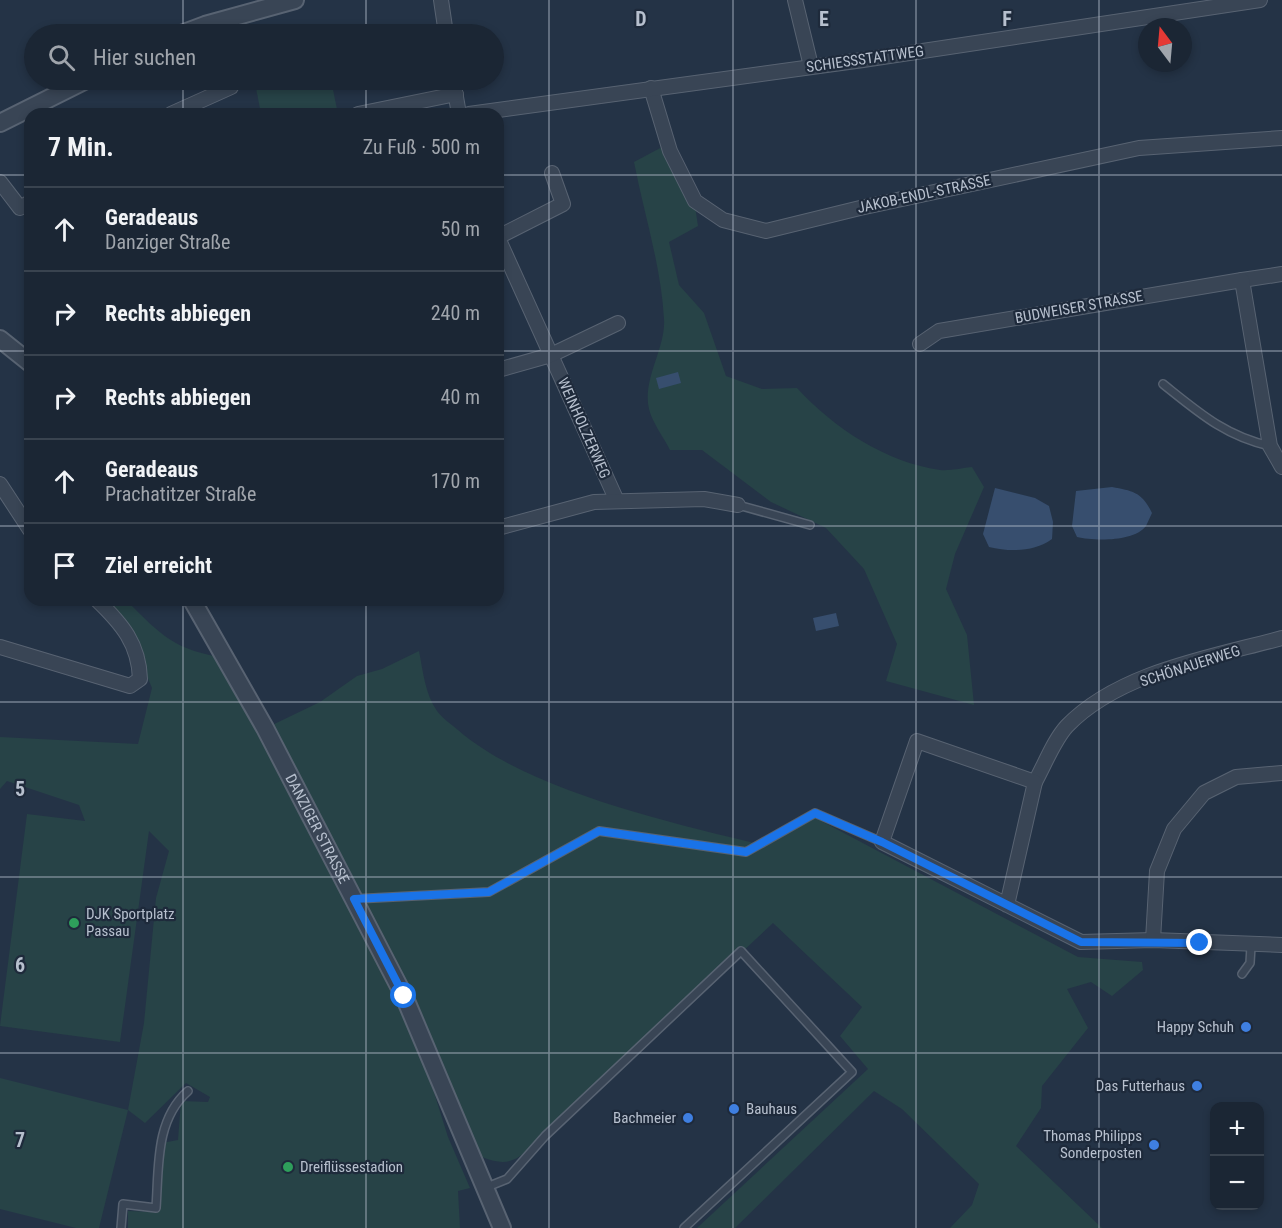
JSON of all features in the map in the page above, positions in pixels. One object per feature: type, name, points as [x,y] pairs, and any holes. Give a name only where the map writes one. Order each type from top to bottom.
[{"type":"street","points":[[225,24],[295,0]]},
{"type":"street","points":[[441,0],[445,24]]},
{"type":"street","points":[[795,0],[811,66]]},
{"type":"street","name":"SCHIESSSTATTWEG","points":[[504,109],[1260,0]]},
{"type":"street","name":"JAKOB-ENDL-STRASSE","points":[[651,88],[670,152],[695,201],[723,220],[766,231],[860,208],[1139,148],[1282,138]]},
{"type":"street","points":[[30,108],[66,90]]},
{"type":"street","points":[[184,108],[224,90]]},
{"type":"street","points":[[455,90],[458,108]]},
{"type":"street","points":[[387,108],[456,94]]},
{"type":"street","points":[[0,123],[24,111]]},
{"type":"street","name":"WEINHOLZERWEG","points":[[504,235],[563,204],[552,173]]},
{"type":"street","points":[[0,182],[20,208],[24,206]]},
{"type":"street","name":"WEINHOLZERWEG","points":[[504,251],[617,501]]},
{"type":"street","name":"BUDWEISER STRASSE","points":[[920,344],[939,331],[1282,274]]},
{"type":"street","points":[[1242,280],[1270,446],[1282,467]]},
{"type":"street","points":[[504,368],[551,355],[618,323]]},
{"type":"street","points":[[0,339],[24,358]]},
{"type":"street","points":[[1,486],[24,521]]},
{"type":"street","points":[[504,526],[594,502],[704,499],[738,505]]},
{"type":"street","points":[[0,647],[130,686],[140,680],[139,657],[119,621],[103,606]]},
{"type":"street","name":"DANZIGER STRASSE","points":[[195,606],[266,728],[404,996],[487,1187],[502,1228]]},
{"type":"street","name":"SCHÖNAUERWEG","points":[[1007,905],[1035,782],[1065,728],[1096,699],[1166,670],[1282,638]]},
{"type":"street","points":[[1035,782],[917,741],[882,842],[1081,942],[1153,940],[1251,946],[1282,945]]},
{"type":"street","points":[[1153,940],[1157,872],[1174,829],[1204,793],[1236,777],[1282,773]]},
{"type":"lane","points":[[1163,384],[1211,422],[1243,440],[1270,446]]},
{"type":"lane","points":[[738,505],[810,525]]},
{"type":"lane","points":[[354,899],[489,892],[599,831],[746,852],[815,813],[882,842]]},
{"type":"lane","points":[[1242,974],[1250,963],[1251,946]]},
{"type":"lane","points":[[487,1187],[507,1179],[545,1136],[741,951],[852,1072],[684,1228]]},
{"type":"lane","points":[[121,1228],[123,1204],[156,1208],[161,1144],[168,1116],[177,1101],[188,1091]]},
{"type":"green space","points":[[256,90],[333,90],[337,108],[260,108]]},
{"type":"green space","points":[[664,146],[695,206],[698,226],[669,242],[679,285],[704,313],[726,376],[762,389],[797,388],[827,417],[880,451],[920,466],[940,470],[972,467],[984,487],[955,554],[946,589],[967,635],[974,705],[886,681],[897,644],[864,569],[826,528],[771,502],[702,450],[670,450],[655,425],[649,409],[649,386],[662,341],[664,319],[656,259],[634,162]]},
{"type":"green space","points":[[101,606],[132,606],[170,640],[194,651],[226,658],[266,728],[320,702],[357,676],[382,669],[419,651],[427,690],[441,716],[487,751],[521,770],[560,787],[642,814],[758,844],[808,814],[1078,957],[1142,962],[1143,970],[1112,996],[1091,982],[1067,989],[1088,1028],[1042,1086],[1041,1108],[1016,1146],[1102,1228],[950,1228],[972,1205],[979,1184],[902,1109],[874,1091],[735,1228],[697,1228],[868,1069],[840,1036],[862,1007],[773,923],[545,1136],[523,1154],[509,1161],[493,1161],[482,1157],[405,1000],[448,1137],[470,1188],[458,1191],[460,1228],[128,1228],[128,1211],[157,1212],[162,1143],[178,1140],[181,1101],[208,1102],[210,1097],[186,1083],[145,1123],[128,1110],[144,1023],[156,898],[169,851],[149,831],[120,1042],[0,1026],[27,814],[85,821],[79,805],[7,781],[0,789],[0,737],[138,744],[152,688],[139,657]]},
{"type":"green space","points":[[0,1078],[128,1110],[99,1228],[76,1228],[0,1209]]},
{"type":"water","points":[[678,372],[681,383],[659,389],[656,378]]},
{"type":"water","points":[[1112,487],[1131,491],[1144,501],[1152,513],[1146,526],[1133,535],[1123,538],[1077,537],[1072,526],[1076,491]]},
{"type":"water","points":[[995,488],[1035,498],[1049,506],[1053,522],[1052,539],[1030,549],[1005,550],[989,547],[983,534]]},
{"type":"water","points":[[836,613],[839,626],[816,631],[813,618]]},
{"type":"place","name":"DJK Sportplatz Passau","points":[[74,923]]},
{"type":"place","name":"Happy Schuh","points":[[1246,1027]]},
{"type":"place","name":"Das Futterhaus","points":[[1197,1086]]},
{"type":"place","name":"Bauhaus","points":[[734,1109]]},
{"type":"place","name":"Bachmeier","points":[[688,1118]]},
{"type":"place","name":"Thomas Philipps Sonderposten","points":[[1154,1145]]},
{"type":"place","name":"Dreiflüssestadion","points":[[288,1167]]},
{"type":"route","points":[[404,996],[354,899],[489,892],[599,831],[746,852],[815,813],[882,842],[925,866],[1081,942],[1153,940],[1200,943]]}]
